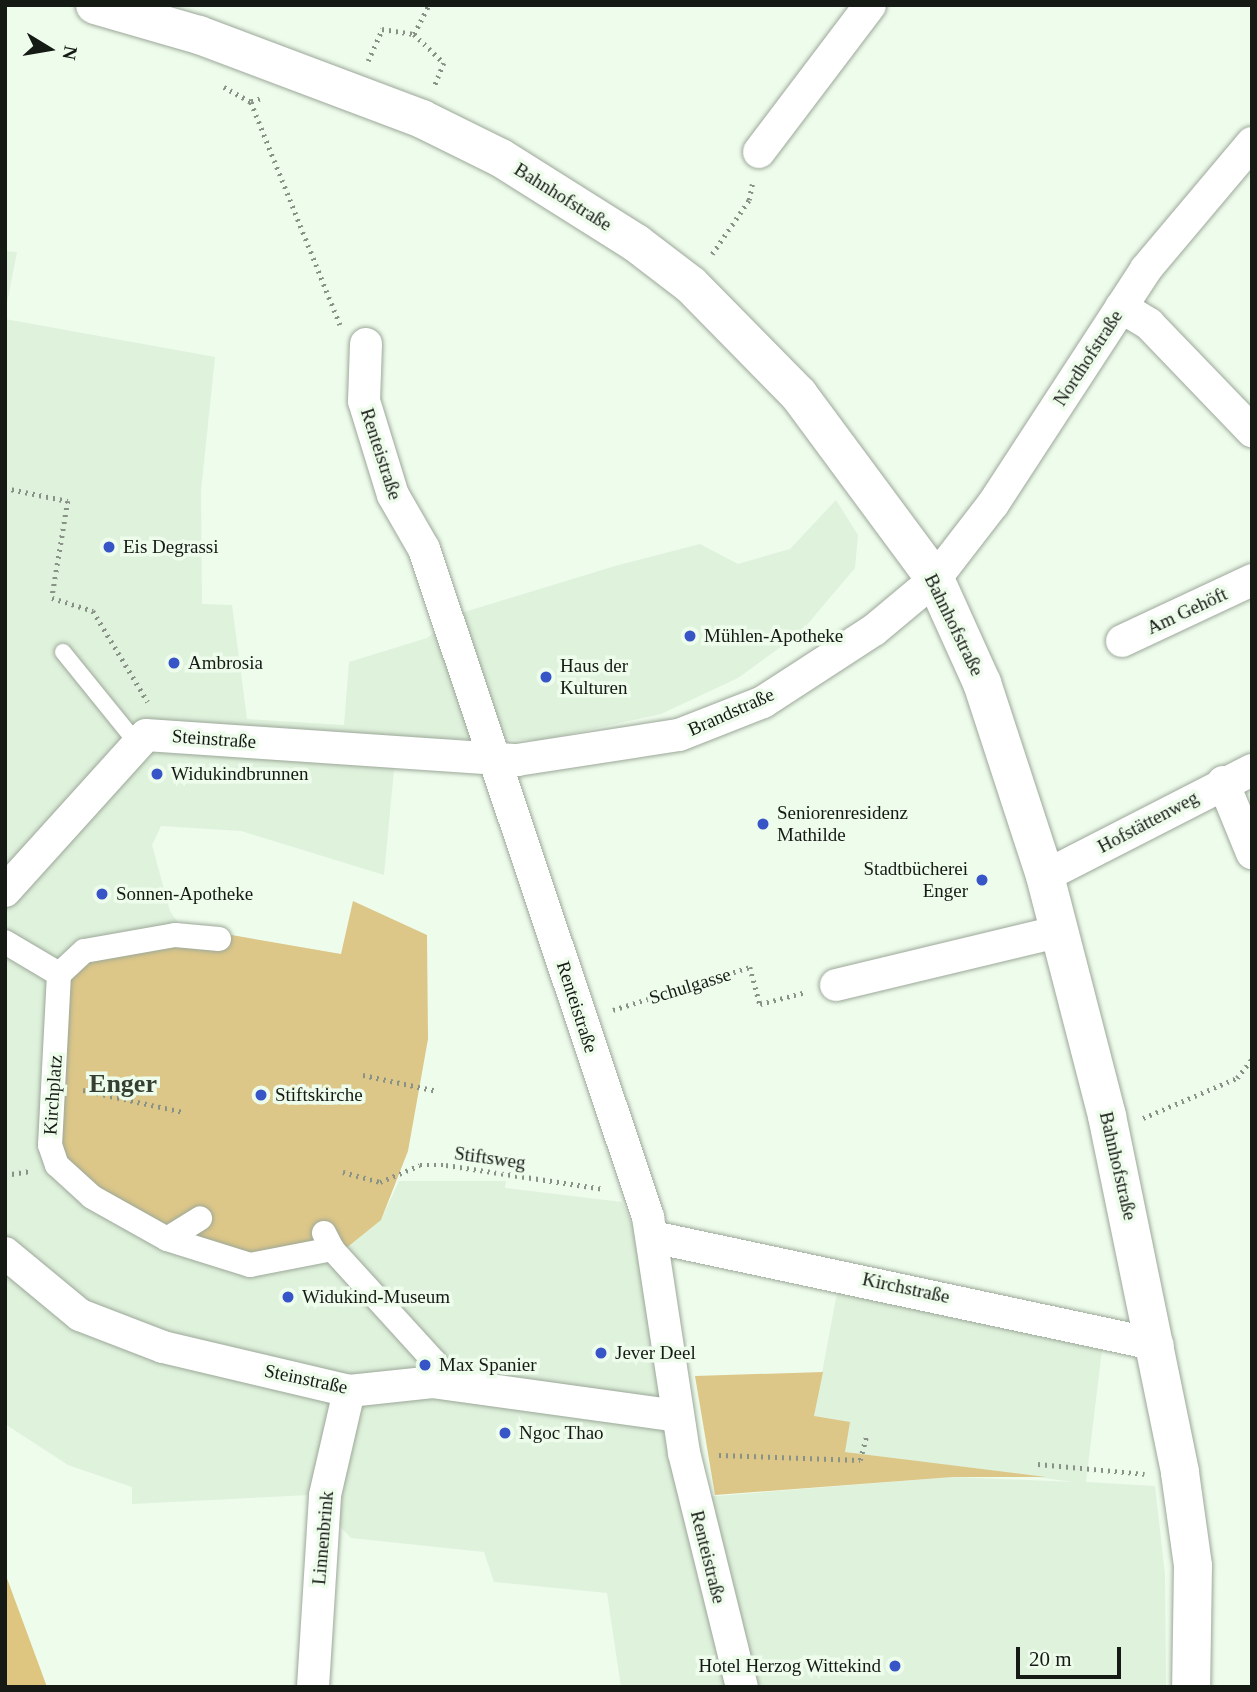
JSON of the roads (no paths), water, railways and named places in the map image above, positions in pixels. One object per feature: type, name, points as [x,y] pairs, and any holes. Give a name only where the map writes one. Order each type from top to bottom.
[{"type":"street","name":"Bahnhofstraße","points":[[96,5],[298,69],[355,91],[422,119],[563,195],[691,285],[817,415],[935,579],[982,683],[1045,876],[1107,1116],[1158,1345],[1180,1473],[1193,1566],[1191,1687]]},
{"type":"street","points":[[759,152],[870,5]]},
{"type":"street","name":"Nordhofstraße","points":[[935,579],[993,504],[1121,307],[1249,152]]},
{"type":"street","points":[[1121,307],[1149,324],[1252,431]]},
{"type":"street","name":"Renteistraße","points":[[366,344],[360,379],[369,419],[393,495],[424,549],[653,1237],[684,1453],[742,1687]]},
{"type":"street","name":"Brandstraße","points":[[493,761],[622,745],[722,721],[763,702],[874,630],[935,579]]},
{"type":"street","name":"Am Gehöft","points":[[1122,641],[1252,580]]},
{"type":"street","points":[[5,891],[143,738]]},
{"type":"street","name":"Steinstraße","points":[[143,738],[493,761]]},
{"type":"street","name":"Hofstättenweg","points":[[1045,876],[1252,769]]},
{"type":"street","points":[[1223,782],[1252,853]]},
{"type":"street","points":[[824,988],[1061,931]]},
{"type":"street","points":[[5,942],[59,974],[85,951],[175,935],[219,939]]},
{"type":"street","name":"Kirchplatz","points":[[59,974],[50,1146],[57,1166],[92,1197],[167,1239],[250,1265],[328,1241],[435,1362],[433,1381]]},
{"type":"street","points":[[167,1239],[200,1218]]},
{"type":"street","name":"Kirchstraße","points":[[653,1237],[1158,1345]]},
{"type":"street","name":"Steinstraße","points":[[5,1253],[80,1315],[163,1347],[349,1391],[433,1381],[677,1416]]},
{"type":"street","name":"Linnenbrink","points":[[313,1687],[325,1494],[349,1391]]},
{"type":"lane","points":[[63,652],[143,738]]},
{"type":"place","name":"Eis Degrassi","points":[[109,547]]},
{"type":"place","name":"Mühlen-Apotheke","points":[[690,636]]},
{"type":"place","name":"Ambrosia","points":[[174,663]]},
{"type":"place","name":"Haus der Kulturen","points":[[546,677]]},
{"type":"place","name":"Widukindbrunnen","points":[[157,774]]},
{"type":"place","name":"Seniorenresidenz Mathilde","points":[[763,824]]},
{"type":"place","name":"Stadtbücherei Enger","points":[[982,880]]},
{"type":"place","name":"Sonnen-Apotheke","points":[[102,894]]},
{"type":"place","name":"Stiftskirche","points":[[261,1095]]},
{"type":"place","name":"Widukind-Museum","points":[[288,1297]]},
{"type":"place","name":"Jever Deel","points":[[601,1353]]},
{"type":"place","name":"Max Spanier","points":[[425,1365]]},
{"type":"place","name":"Ngoc Thao","points":[[505,1433]]},
{"type":"place","name":"Hotel Herzog Wittekind","points":[[895,1666]]},
{"type":"district","name":"Enger","points":[[123,1084]]}]
